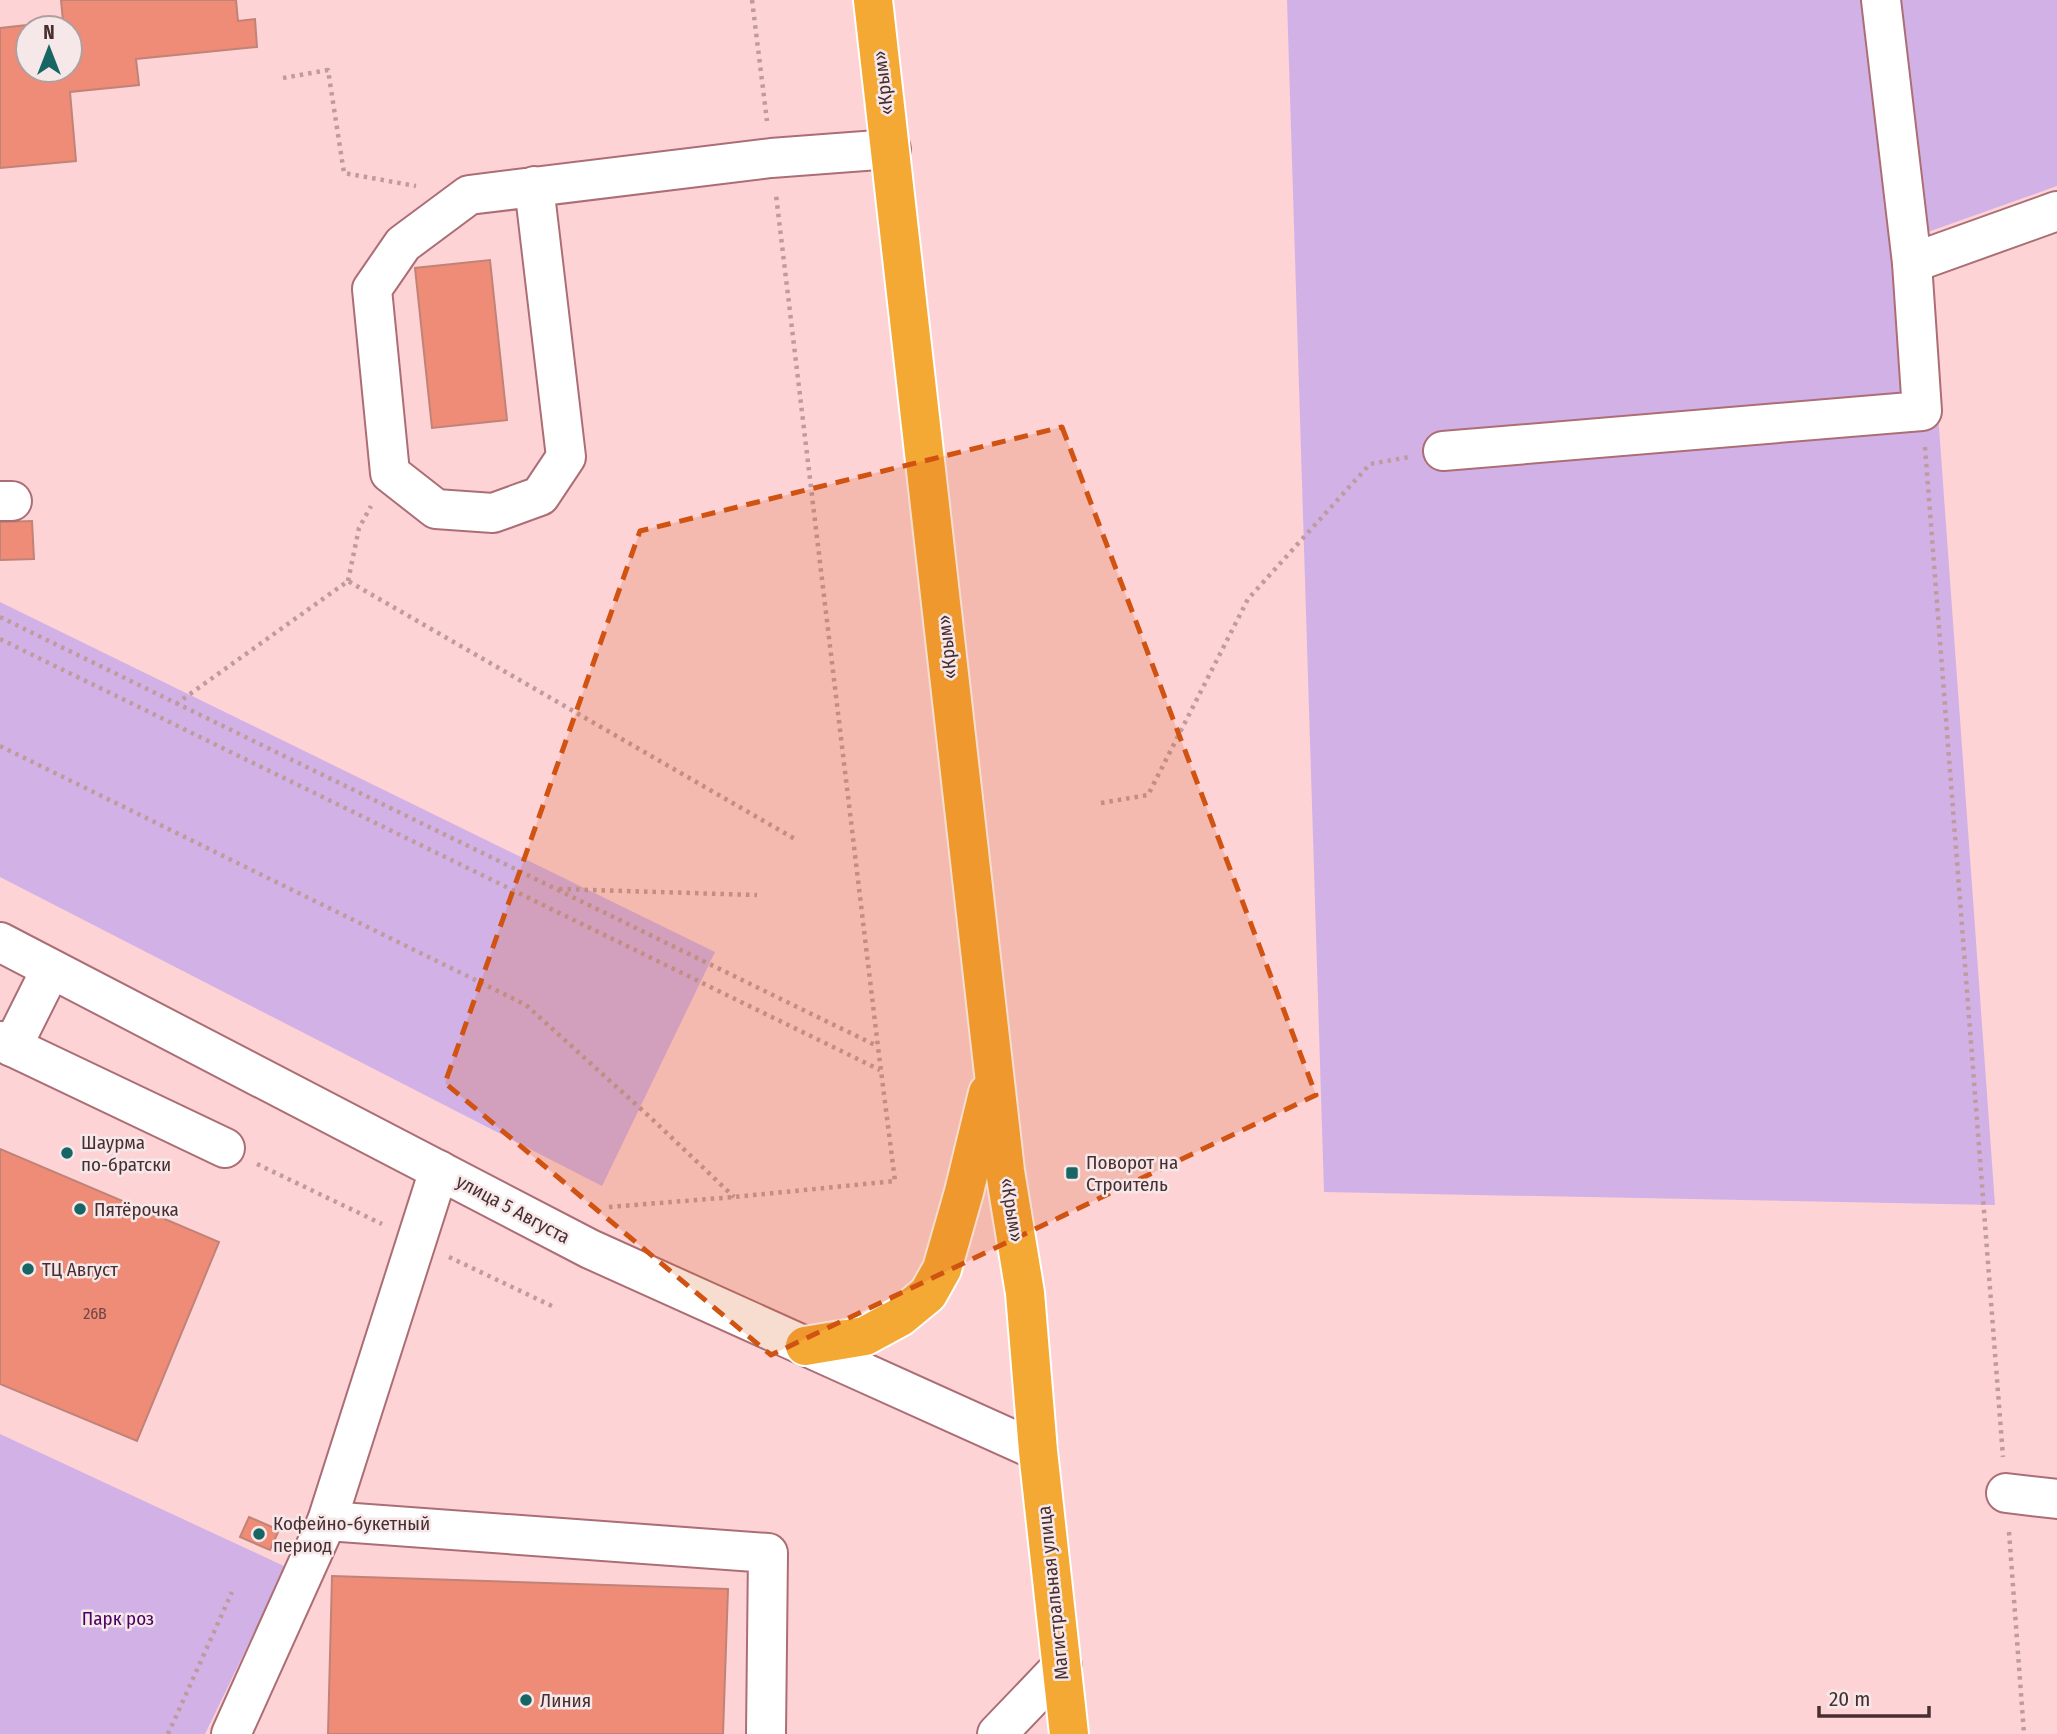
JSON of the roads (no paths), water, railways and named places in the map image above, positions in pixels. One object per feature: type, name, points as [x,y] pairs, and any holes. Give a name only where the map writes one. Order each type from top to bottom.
[{"type":"highway","name":"«Крым»","points":[[873,0],[1005,1171],[1025,1293],[1038,1451]]},
{"type":"highway","name":"«Крым»","points":[[892,0],[1026,1170],[1025,1293]]},
{"type":"highway","points":[[805,1346],[865,1336],[900,1317],[928,1294],[942,1269],[995,1068]]},
{"type":"highway","name":"Магистральная улица","points":[[1038,1451],[1069,1734]]},
{"type":"street","points":[[1443,451],[1922,411],[1912,263],[1881,0]]},
{"type":"street","points":[[534,186],[565,457],[540,496],[493,513],[436,509],[390,473],[372,289],[403,244],[469,195],[534,186],[771,158],[891,149]]},
{"type":"street","points":[[1912,263],[2057,211]]},
{"type":"street","name":"улица 5 Августа","points":[[0,942],[590,1249],[1038,1451]]},
{"type":"street","points":[[51,969],[6,1044],[225,1148]]},
{"type":"street","points":[[231,1734],[327,1521],[439,1170]]},
{"type":"street","points":[[2006,1493],[2057,1499]]},
{"type":"street","points":[[327,1521],[768,1553],[766,1734]]},
{"type":"street","points":[[998,1734],[1062,1666]]},
{"type":"place","name":"Шаурма по-братски","points":[[67,1153]]},
{"type":"place","name":"Поворот на Строитель","points":[[1072,1173]]},
{"type":"place","name":"Пятёрочка","points":[[80,1209]]},
{"type":"place","name":"ТЦ Август","points":[[28,1269]]},
{"type":"place","name":"Кофейно-букетный период","points":[[259,1534]]},
{"type":"place","name":"Линия","points":[[526,1700]]},
{"type":"park label","name":"Парк роз","points":[[118,1618]]}]
